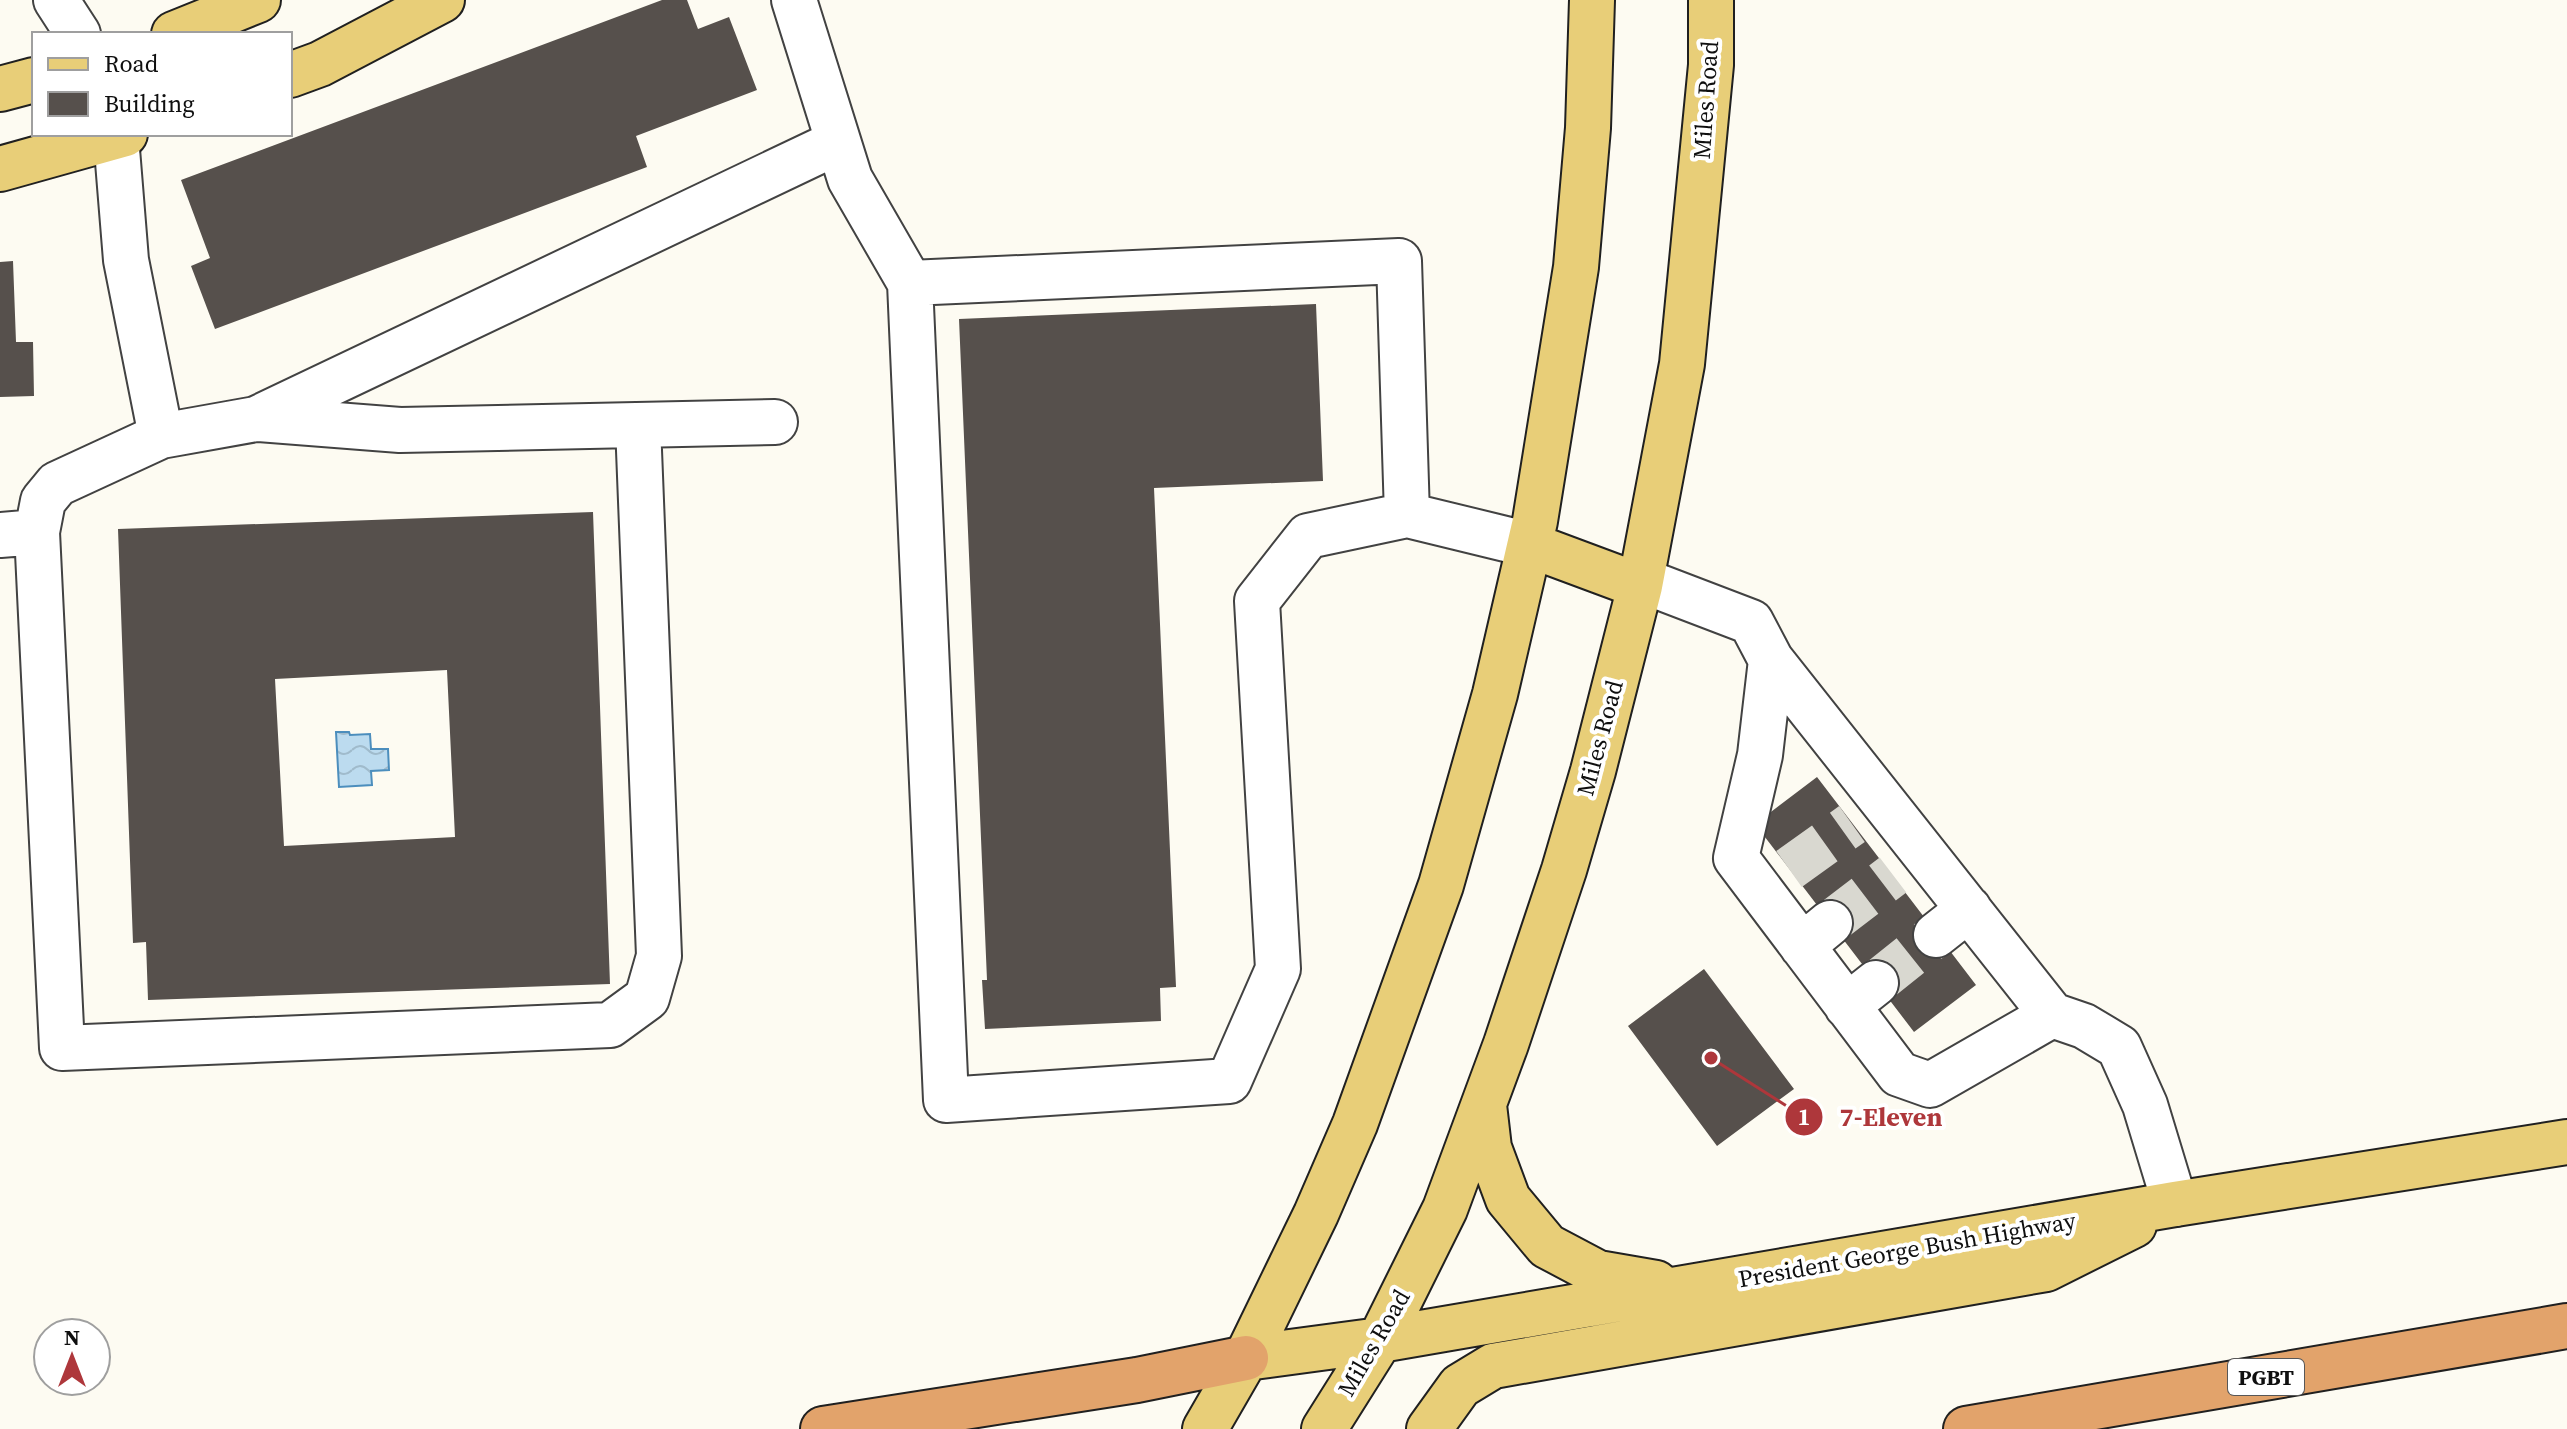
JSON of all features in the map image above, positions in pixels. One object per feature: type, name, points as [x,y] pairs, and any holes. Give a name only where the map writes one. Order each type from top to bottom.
[{"type":"highway","name":"PGBT","points":[[1966,1429],[2567,1326]]},
{"type":"highway","points":[[823,1429],[1137,1380],[1246,1358]]},
{"type":"main road","points":[[179,32],[258,0]]},
{"type":"main road","points":[[292,74],[320,64],[442,0]]},
{"type":"main road","points":[[1205,1429],[1246,1358],[1316,1214],[1355,1124],[1441,885],[1495,694],[1530,545],[1576,267],[1588,128],[1592,0]]},
{"type":"main road","name":"Miles Road","points":[[1324,1429],[1380,1340],[1445,1209],[1564,870],[1640,583],[1682,364],[1711,65],[1711,0]]},
{"type":"main road","points":[[0,89],[32,81]]},
{"type":"main road","points":[[0,169],[116,136]]},
{"type":"main road","points":[[1530,545],[1640,583]]},
{"type":"main road","points":[[1484,1103],[1489,1148],[1508,1199],[1547,1246],[1598,1273],[1686,1288]]},
{"type":"main road","name":"President George Bush Highway","points":[[1246,1358],[1380,1340],[2175,1204],[2567,1142]]},
{"type":"main road","points":[[1429,1429],[1460,1386],[1493,1366],[2046,1269],[2175,1204]]},
{"type":"lane","points":[[56,0],[77,32]]},
{"type":"lane","points":[[794,0],[850,179],[910,283],[946,1100],[1229,1081],[1278,969],[1257,601],[1308,536],[1407,515],[1530,545]]},
{"type":"lane","points":[[119,136],[126,260],[161,436]]},
{"type":"lane","points":[[256,419],[838,142]]},
{"type":"lane","points":[[910,283],[1399,261],[1407,515]]},
{"type":"lane","points":[[638,425],[659,956],[647,998],[610,1025],[62,1048],[19,534],[57,484],[161,436],[256,419],[400,430],[775,422]]},
{"type":"lane","points":[[1640,583],[1751,622],[1771,660],[1868,812],[1952,922],[2052,1015],[2084,1026],[2119,1047],[2145,1105],[2175,1204]]},
{"type":"lane","points":[[1771,660],[1760,755],[1736,858],[1775,880],[1862,994],[1899,1074],[1930,1085],[2052,1015]]},
{"type":"water","points":[[336,732],[370,734],[371,749],[388,749],[389,770],[371,771],[372,785],[339,787]]},
{"type":"building","points":[[662,0],[687,0],[698,29],[729,17],[757,90],[636,136],[647,167],[215,329],[191,266],[210,258],[181,180]]},
{"type":"building","points":[[13,261],[16,342],[33,342],[34,396],[0,397],[0,262]]},
{"type":"building","points":[[1316,304],[1323,481],[1154,488],[1176,987],[1160,988],[1161,1021],[985,1029],[982,980],[987,980],[959,319]]},
{"type":"building","points":[[593,512],[610,984],[148,1000],[146,942],[133,943],[118,529]],"holes":[[[447,670],[455,837],[284,846],[275,679]]]},
{"type":"building","points":[[1817,777],[1976,985],[1914,1032],[1755,824]]},
{"type":"building","points":[[1704,969],[1794,1089],[1717,1146],[1628,1026]]},
{"type":"tunnel","points":[[1789,869],[1852,824]]},
{"type":"tunnel","points":[[1830,923],[1893,875]]},
{"type":"tunnel","points":[[1876,983],[1936,935]]},
{"type":"place","name":"7-Eleven","points":[[1711,1058]]}]
